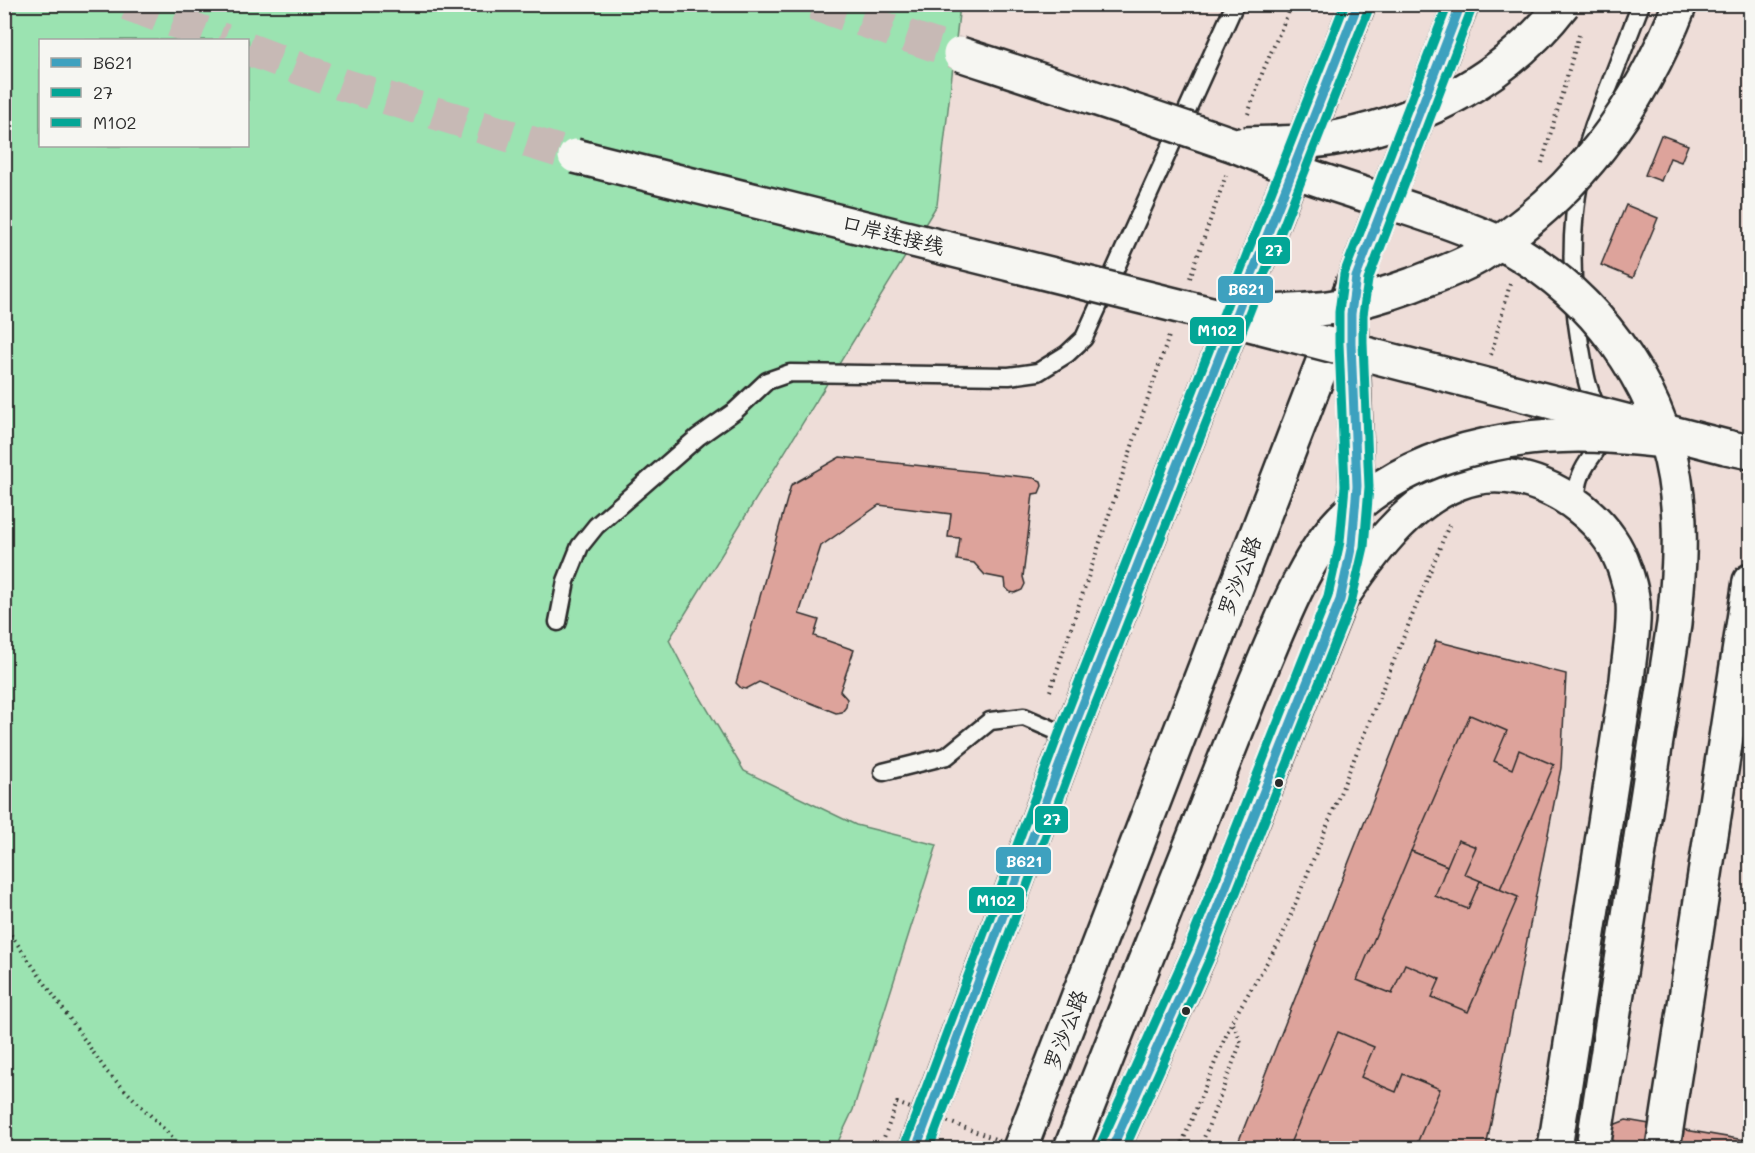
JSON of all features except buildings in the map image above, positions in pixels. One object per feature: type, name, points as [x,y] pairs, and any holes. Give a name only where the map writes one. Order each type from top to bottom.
[{"type":"main road","points":[[916,1149],[1070,737],[1358,4]]},
{"type":"main road","name":"罗沙公路","points":[[1020,1149],[1461,4]]},
{"type":"main road","points":[[1229,157],[1285,143],[1340,137],[1398,121],[1445,102],[1480,82],[1515,56],[1547,26],[1563,4]]},
{"type":"main road","points":[[1211,315],[1333,307],[1387,294],[1431,278],[1477,257],[1520,228],[1560,193],[1596,153],[1629,105],[1653,64],[1680,4]]},
{"type":"main road","points":[[960,54],[1229,157],[1306,175],[1430,214],[1520,253],[1556,279],[1592,312],[1622,350],[1644,388],[1670,457],[1677,496],[1679,573],[1674,624],[1593,1149]]},
{"type":"main road","name":"口岸连接线","points":[[575,156],[1738,449]]},
{"type":"main road","points":[[1112,1149],[1199,954],[1340,600],[1352,544],[1357,486],[1351,323],[1356,277]]},
{"type":"main road","points":[[1071,1149],[1261,670],[1284,616],[1311,562],[1334,528],[1365,497],[1401,476],[1440,458],[1484,446],[1578,435],[1627,437],[1738,449]]},
{"type":"main road","points":[[1340,600],[1368,558],[1387,536],[1429,499],[1458,483],[1484,476],[1508,476],[1550,489],[1577,506],[1593,520],[1610,539],[1618,554],[1628,580],[1633,603],[1627,680],[1555,1149]]},
{"type":"main road","points":[[1663,1149],[1750,581]]},
{"type":"lane","points":[[558,622],[570,572],[580,546],[596,526],[698,437],[735,411],[766,381],[790,373],[1009,376],[1038,372],[1067,354],[1084,338],[1235,4]]},
{"type":"lane","points":[[1577,506],[1578,479],[1608,432],[1595,406],[1587,382],[1575,311],[1572,262],[1575,210],[1584,159],[1594,125],[1641,4]]},
{"type":"lane","points":[[884,772],[947,756],[990,721],[1024,717],[1070,737]]},
{"type":"path","points":[[1247,116],[1263,71],[1292,4]]},
{"type":"path","points":[[1188,282],[1229,157]]},
{"type":"path","points":[[1050,690],[1173,327]]},
{"type":"path","points":[[1180,1149],[1232,1021],[1281,939],[1449,524]]},
{"type":"path","points":[[4,925],[107,1072],[183,1149]]},
{"type":"path","points":[[1200,1149],[1241,1042],[1232,1021]]},
{"type":"path","points":[[880,1149],[897,1103],[1020,1149]]},
{"type":"green space","points":[[5,5],[960,5],[937,205],[669,640],[744,771],[856,825],[937,845],[853,1110],[835,1148],[5,1148]]},
{"type":"tunnel","points":[[127,4],[221,39]]},
{"type":"tunnel","points":[[814,4],[960,54]]},
{"type":"tunnel","points":[[249,49],[341,84],[575,156]]},
{"type":"transit line","name":"M102","points":[[905,1144],[1059,733],[1345,4]]},
{"type":"transit line","name":"B621","points":[[916,1148],[1070,737],[1358,4]]},
{"type":"transit line","name":"M102","points":[[1101,1143],[1188,949],[1328,596],[1340,542],[1345,486],[1339,343],[1339,312],[1344,274],[1448,4]]},
{"type":"transit line","name":"B621","points":[[1112,1148],[1199,954],[1340,600],[1352,544],[1357,486],[1351,343],[1351,314],[1356,277],[1461,4]]},
{"type":"transit line","name":"27","points":[[929,1148],[1081,741],[1369,8]]},
{"type":"transit line","name":"27","points":[[1125,1148],[1210,958],[1351,603],[1364,547],[1369,487],[1363,343],[1363,315],[1368,280],[1472,8]]}]
